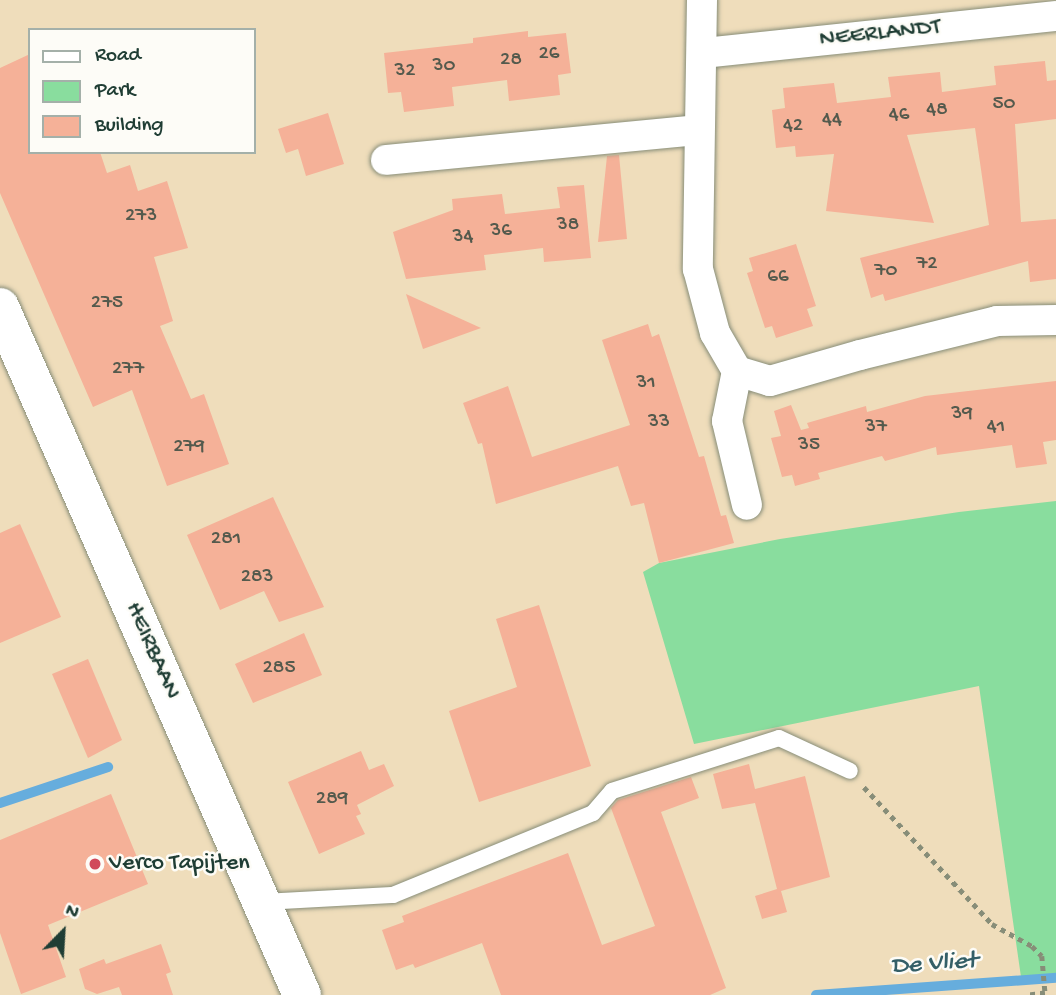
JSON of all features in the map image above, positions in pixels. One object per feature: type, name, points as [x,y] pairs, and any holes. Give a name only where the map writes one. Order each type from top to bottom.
[{"type":"main road","name":"HEIRBAAN","points":[[0,307],[302,995]]},
{"type":"street","points":[[702,0],[698,269],[715,333],[737,371],[727,421],[747,505]]},
{"type":"street","name":"NEERLANDT","points":[[703,52],[1056,16]]},
{"type":"street","points":[[386,160],[698,130]]},
{"type":"street","points":[[737,371],[769,381],[997,321],[1056,320]]},
{"type":"lane","points":[[262,902],[393,895],[593,813],[612,790],[779,738],[849,771]]},
{"type":"path","points":[[849,771],[992,924],[1032,946],[1042,956],[1045,993],[1029,995]]},
{"type":"green space","points":[[1056,501],[1056,977],[1021,977],[979,686],[694,744],[643,572],[659,563],[780,539],[959,512]]},
{"type":"building","points":[[528,31],[528,37],[566,33],[571,73],[558,75],[560,95],[509,101],[507,80],[452,87],[454,106],[404,112],[401,92],[388,93],[384,53],[473,43],[473,38]]},
{"type":"building","points":[[28,55],[28,154],[101,154],[107,173],[130,165],[138,191],[167,181],[188,248],[154,257],[173,321],[160,326],[191,399],[204,394],[229,464],[167,486],[132,390],[93,407],[0,193],[0,68]]},
{"type":"building","points":[[1045,61],[1047,81],[1056,80],[1056,119],[1015,124],[1021,222],[1056,219],[1056,279],[1030,282],[1028,261],[885,301],[883,294],[871,298],[860,258],[989,225],[975,128],[907,135],[934,223],[826,211],[834,154],[796,157],[795,146],[776,148],[772,110],[785,108],[783,88],[834,83],[837,103],[891,97],[888,77],[940,72],[942,92],[996,85],[994,66]]},
{"type":"building","points":[[328,113],[344,164],[306,176],[298,149],[286,153],[278,129]]},
{"type":"building","points":[[619,155],[627,239],[598,242],[607,156]]},
{"type":"building","points":[[584,185],[591,258],[544,262],[543,248],[484,255],[486,270],[406,279],[393,232],[453,210],[452,199],[502,194],[505,214],[560,208],[557,187]]},
{"type":"building","points":[[796,244],[816,306],[807,309],[813,326],[776,338],[772,326],[765,328],[747,273],[753,271],[749,258]]},
{"type":"building","points":[[406,294],[481,328],[423,349]]},
{"type":"building","points":[[648,324],[652,337],[659,334],[699,457],[704,456],[721,516],[726,515],[734,543],[659,563],[644,503],[631,506],[618,466],[496,504],[482,443],[478,444],[463,403],[508,386],[532,457],[630,425],[602,340]]},
{"type":"building","points":[[1056,381],[1056,440],[1043,442],[1047,464],[1016,468],[1012,445],[937,455],[936,447],[885,461],[882,456],[818,473],[820,479],[795,486],[792,475],[782,477],[771,438],[781,436],[774,411],[791,405],[801,430],[809,428],[807,423],[866,406],[867,412],[925,396]]},
{"type":"building","points":[[273,497],[324,607],[279,622],[264,591],[220,610],[187,535]]},
{"type":"building","points":[[20,524],[61,617],[0,643],[0,533]]},
{"type":"building","points":[[539,605],[591,766],[479,802],[449,711],[517,687],[496,619]]},
{"type":"building","points":[[304,633],[322,675],[253,703],[235,664]]},
{"type":"building","points":[[88,659],[122,740],[88,758],[52,674]]},
{"type":"building","points":[[361,751],[369,770],[384,764],[394,786],[357,805],[361,814],[356,816],[365,834],[319,854],[288,782]]},
{"type":"building","points":[[749,764],[755,789],[805,776],[830,877],[781,891],[787,912],[762,919],[755,896],[777,889],[755,803],[722,809],[713,774]]},
{"type":"building","points":[[691,777],[699,798],[661,812],[726,988],[710,995],[501,995],[482,943],[415,968],[413,964],[396,970],[382,930],[404,922],[402,916],[568,853],[602,945],[655,926],[611,808],[618,800]]},
{"type":"building","points":[[111,794],[148,884],[48,925],[66,977],[21,994],[0,933],[0,840]]},
{"type":"building","points":[[161,944],[171,972],[166,974],[173,995],[122,995],[119,987],[97,994],[85,989],[79,969],[104,959],[106,964]]},
{"type":"waterway","points":[[0,803],[108,767]]},
{"type":"waterway","name":"De Vliet","points":[[816,995],[1056,978]]},
{"type":"place","name":"Verco Tapijten","points":[[95,864]]}]
